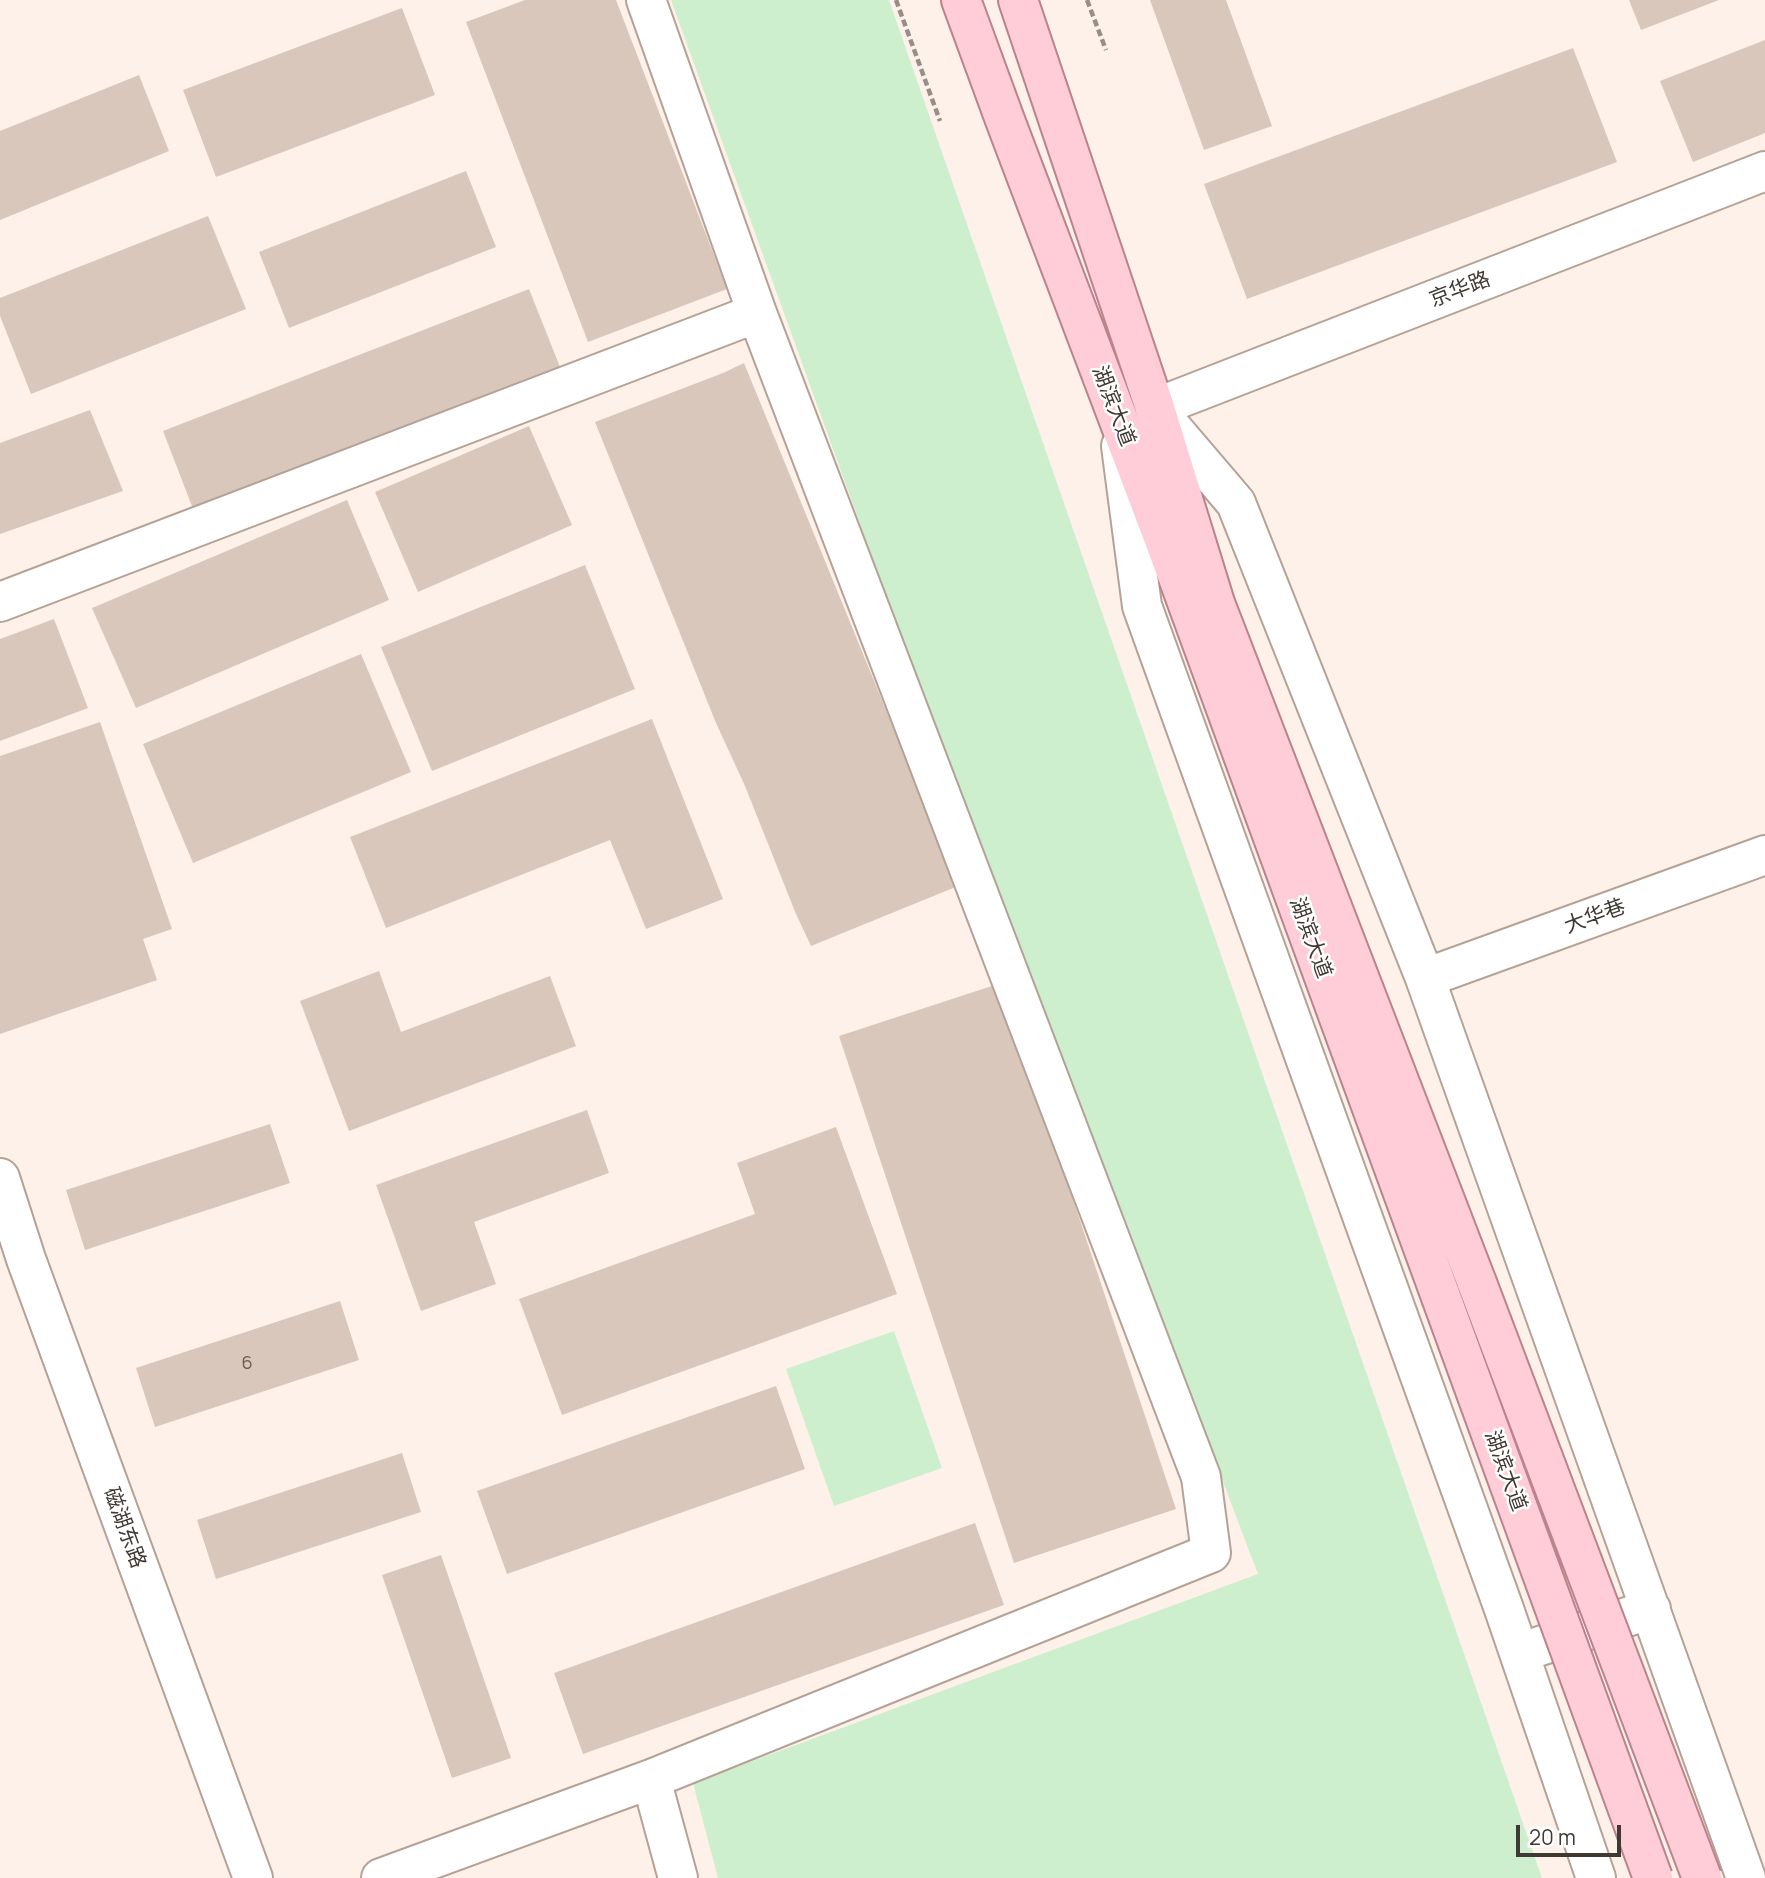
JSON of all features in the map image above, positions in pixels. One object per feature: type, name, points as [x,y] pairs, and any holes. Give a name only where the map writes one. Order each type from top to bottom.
[{"type":"main road","name":"湖滨大道","points":[[961,0],[1175,568],[1653,1878]]},
{"type":"main road","name":"湖滨大道","points":[[1018,0],[1155,408],[1216,603],[1703,1878]]},
{"type":"street","points":[[380,1878],[651,1779],[1211,1553],[1201,1477],[757,313],[646,0]]},
{"type":"street","name":"京华路","points":[[1155,408],[1765,171]]},
{"type":"street","points":[[0,602],[757,313]]},
{"type":"street","points":[[1155,408],[1236,503],[1426,978],[1740,1861],[1765,1878]]},
{"type":"street","points":[[1117,416],[1142,606],[1519,1653],[1596,1878]]},
{"type":"street","name":"大华巷","points":[[1426,978],[1765,855]]},
{"type":"street","name":"磁湖东路","points":[[0,1178],[26,1259],[253,1878]]},
{"type":"street","points":[[1519,1653],[1651,1609]]},
{"type":"street","points":[[651,1779],[678,1878]]},
{"type":"path","points":[[896,0],[940,121]]},
{"type":"path","points":[[1087,0],[1106,50]]},
{"type":"green space","points":[[671,0],[889,0],[1542,1878],[718,1878],[693,1783],[1258,1574],[881,582]]},
{"type":"green space","points":[[894,1331],[942,1468],[834,1506],[786,1369]]},
{"type":"building","points":[[525,0],[616,0],[727,289],[588,342],[466,22]]},
{"type":"building","points":[[1150,0],[1226,0],[1272,126],[1204,150]]},
{"type":"building","points":[[1629,0],[1719,0],[1641,30]]},
{"type":"building","points":[[402,8],[435,95],[216,177],[183,90]]},
{"type":"building","points":[[1765,40],[1765,133],[1693,162],[1660,81]]},
{"type":"building","points":[[1573,48],[1617,162],[1247,299],[1204,184]]},
{"type":"building","points":[[139,75],[169,151],[0,220],[0,131]]},
{"type":"building","points":[[466,171],[496,247],[289,328],[259,252]]},
{"type":"building","points":[[208,216],[246,309],[31,394],[0,316],[0,298]]},
{"type":"building","points":[[529,289],[562,372],[195,514],[163,431]]},
{"type":"building","points":[[744,363],[958,886],[811,946],[716,723],[595,422]]},
{"type":"building","points":[[90,410],[123,491],[0,534],[0,443]]},
{"type":"building","points":[[529,426],[572,525],[418,592],[375,492]]},
{"type":"building","points":[[347,500],[389,600],[136,708],[92,608]]},
{"type":"building","points":[[585,565],[635,689],[432,771],[381,647]]},
{"type":"building","points":[[54,619],[88,708],[0,741],[0,639]]},
{"type":"building","points":[[361,654],[411,772],[193,863],[143,744]]},
{"type":"building","points":[[652,719],[723,899],[646,929],[610,840],[386,928],[350,837]]},
{"type":"building","points":[[100,722],[172,929],[143,939],[157,980],[0,1034],[0,756]]},
{"type":"building","points":[[379,971],[401,1032],[550,976],[576,1046],[349,1131],[300,1001]]},
{"type":"building","points":[[1001,983],[1176,1509],[1014,1563],[839,1036]]},
{"type":"building","points":[[587,1110],[609,1173],[474,1222],[496,1284],[421,1311],[376,1185]]},
{"type":"building","points":[[270,1124],[290,1183],[85,1250],[66,1190]]},
{"type":"building","points":[[836,1127],[897,1294],[562,1415],[519,1299],[755,1214],[737,1163]]},
{"type":"building","points":[[340,1301],[359,1360],[155,1427],[136,1368]]},
{"type":"building","points":[[776,1386],[805,1469],[507,1574],[477,1491]]},
{"type":"building","points":[[402,1453],[421,1512],[216,1579],[197,1520]]},
{"type":"building","points":[[975,1523],[1004,1605],[583,1754],[554,1673]]},
{"type":"building","points":[[441,1555],[511,1758],[452,1778],[382,1575]]}]
